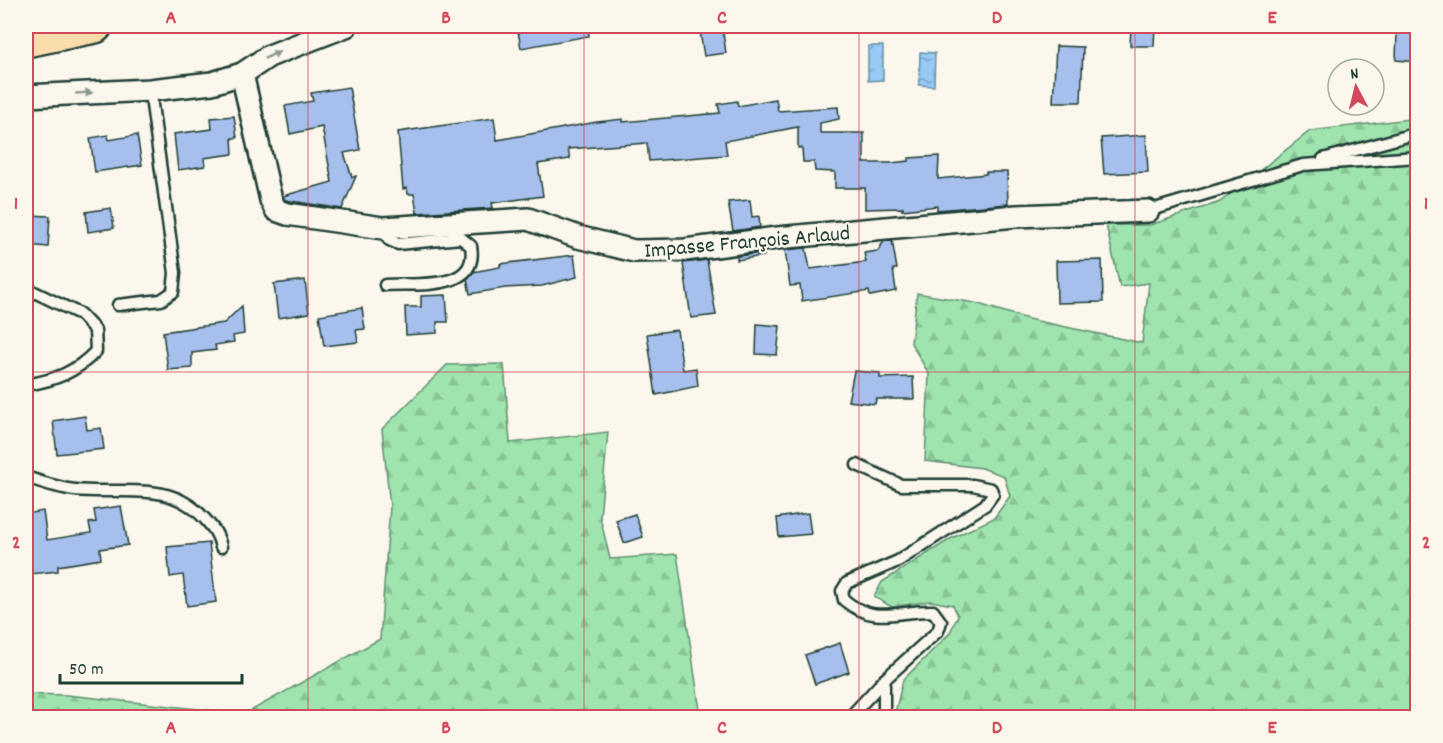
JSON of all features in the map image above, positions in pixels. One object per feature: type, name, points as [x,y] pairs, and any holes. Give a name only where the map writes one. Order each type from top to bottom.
[{"type":"main road","points":[[30,36],[95,26]]},
{"type":"street","points":[[26,96],[150,90],[212,83],[242,74],[268,56],[346,26]]},
{"type":"street","name":"Impasse François Arlaud","points":[[242,74],[271,200],[276,210],[286,214],[382,228],[528,219],[578,237],[634,251],[685,250],[901,225],[1016,216],[1148,211]]},
{"type":"lane","points":[[118,305],[161,300],[173,292],[175,273],[150,90]]},
{"type":"lane","points":[[1148,211],[1418,133]]},
{"type":"lane","points":[[1303,165],[1418,157]]},
{"type":"lane","points":[[382,228],[389,240],[398,244],[462,238],[471,246],[473,258],[469,269],[454,281],[385,285]]},
{"type":"lane","points":[[26,288],[80,314],[95,330],[96,351],[84,364],[58,379],[26,385]]},
{"type":"lane","points":[[849,717],[884,680],[938,631],[942,622],[933,611],[888,616],[870,615],[844,600],[842,591],[847,583],[898,561],[986,505],[993,494],[991,489],[973,485],[901,485],[857,465]]},
{"type":"lane","points":[[26,477],[74,490],[139,490],[178,497],[197,510],[217,532],[221,547]]},
{"type":"lane","points":[[884,680],[884,717]]},
{"type":"green space","points":[[1417,118],[1417,717],[894,717],[903,680],[949,634],[958,616],[953,605],[930,601],[892,607],[874,597],[882,582],[952,538],[994,518],[1010,496],[1004,476],[982,468],[925,461],[929,374],[911,343],[917,293],[975,303],[1028,319],[1142,343],[1149,283],[1120,287],[1106,225],[1150,225],[1220,202],[1310,131]]},
{"type":"green space","points":[[504,364],[510,443],[608,432],[600,517],[610,559],[677,554],[701,717],[26,717],[26,694],[67,695],[245,714],[380,639],[390,507],[382,429],[447,365]]},
{"type":"water","points":[[868,46],[883,46],[883,80],[868,81]]},
{"type":"water","points":[[920,52],[935,53],[934,86],[919,85]]},
{"type":"building","points":[[517,26],[588,26],[589,36],[521,48]]},
{"type":"building","points":[[699,26],[722,26],[726,53],[704,56]]},
{"type":"building","points":[[1131,26],[1155,26],[1154,46],[1130,46]]},
{"type":"building","points":[[1397,32],[1418,33],[1418,62],[1396,60]]},
{"type":"building","points":[[1056,46],[1083,47],[1081,102],[1053,102]]},
{"type":"building","points":[[349,87],[360,150],[344,153],[352,177],[356,176],[342,209],[285,200],[283,196],[332,182],[322,127],[290,134],[285,106],[313,101],[311,93]]},
{"type":"building","points":[[776,99],[778,111],[838,107],[839,119],[820,123],[820,133],[864,133],[864,163],[891,163],[909,161],[909,158],[939,156],[938,179],[986,174],[986,172],[1007,172],[1008,204],[937,210],[937,206],[902,210],[903,208],[865,209],[865,188],[835,188],[835,172],[815,171],[814,162],[803,162],[802,148],[798,148],[798,127],[725,141],[727,155],[649,161],[647,143],[568,149],[570,159],[538,164],[543,196],[492,203],[493,208],[417,213],[414,194],[408,194],[407,188],[403,189],[398,132],[494,118],[497,140],[597,122],[623,119],[623,122],[720,113],[718,104],[737,101],[738,106]]},
{"type":"building","points":[[234,116],[237,138],[232,138],[233,154],[204,158],[205,166],[178,170],[174,134],[212,129],[211,118]]},
{"type":"building","points":[[108,135],[109,140],[137,135],[142,165],[95,172],[90,138]]},
{"type":"building","points":[[1146,135],[1148,172],[1104,174],[1101,138]]},
{"type":"building","points":[[750,200],[752,217],[759,216],[760,227],[733,231],[728,202]]},
{"type":"building","points":[[111,208],[114,228],[88,232],[86,212]]},
{"type":"building","points":[[26,215],[50,216],[48,247],[26,245]]},
{"type":"building","points":[[892,240],[897,269],[893,269],[896,291],[870,296],[869,291],[802,301],[800,285],[790,286],[785,250],[806,248],[810,269],[866,262],[864,253],[878,251],[884,241]]},
{"type":"building","points":[[763,253],[764,256],[737,260],[737,256]]},
{"type":"building","points":[[574,255],[577,277],[542,286],[505,288],[470,294],[467,279],[473,272],[500,267],[500,264]]},
{"type":"building","points":[[707,260],[716,315],[691,318],[683,263]]},
{"type":"building","points":[[1102,260],[1103,302],[1057,303],[1056,261]]},
{"type":"building","points":[[305,280],[309,313],[278,318],[274,284]]},
{"type":"building","points":[[446,295],[448,322],[437,322],[437,333],[406,335],[405,307],[421,307],[421,296]]},
{"type":"building","points":[[242,306],[244,334],[233,336],[234,342],[215,345],[216,350],[192,353],[192,368],[168,370],[163,332],[224,323]]},
{"type":"building","points":[[362,308],[365,329],[356,330],[358,342],[324,346],[319,315]]},
{"type":"building","points":[[757,324],[780,326],[777,355],[756,354]]},
{"type":"building","points":[[677,330],[683,370],[696,368],[698,386],[656,395],[647,334]]},
{"type":"building","points":[[854,371],[880,373],[880,378],[913,377],[914,399],[876,399],[875,404],[848,401]]},
{"type":"building","points":[[85,416],[87,430],[101,428],[104,449],[57,454],[53,421]]},
{"type":"building","points":[[121,506],[128,545],[100,549],[101,559],[58,566],[58,571],[30,574],[26,514],[43,511],[47,540],[91,533],[89,523],[96,522],[94,510]]},
{"type":"building","points":[[808,513],[811,534],[779,537],[777,518]]},
{"type":"building","points":[[635,514],[643,537],[624,543],[616,520]]},
{"type":"building","points":[[209,543],[216,602],[187,606],[183,575],[170,577],[167,547]]},
{"type":"building","points":[[840,643],[849,672],[815,684],[805,655]]}]
